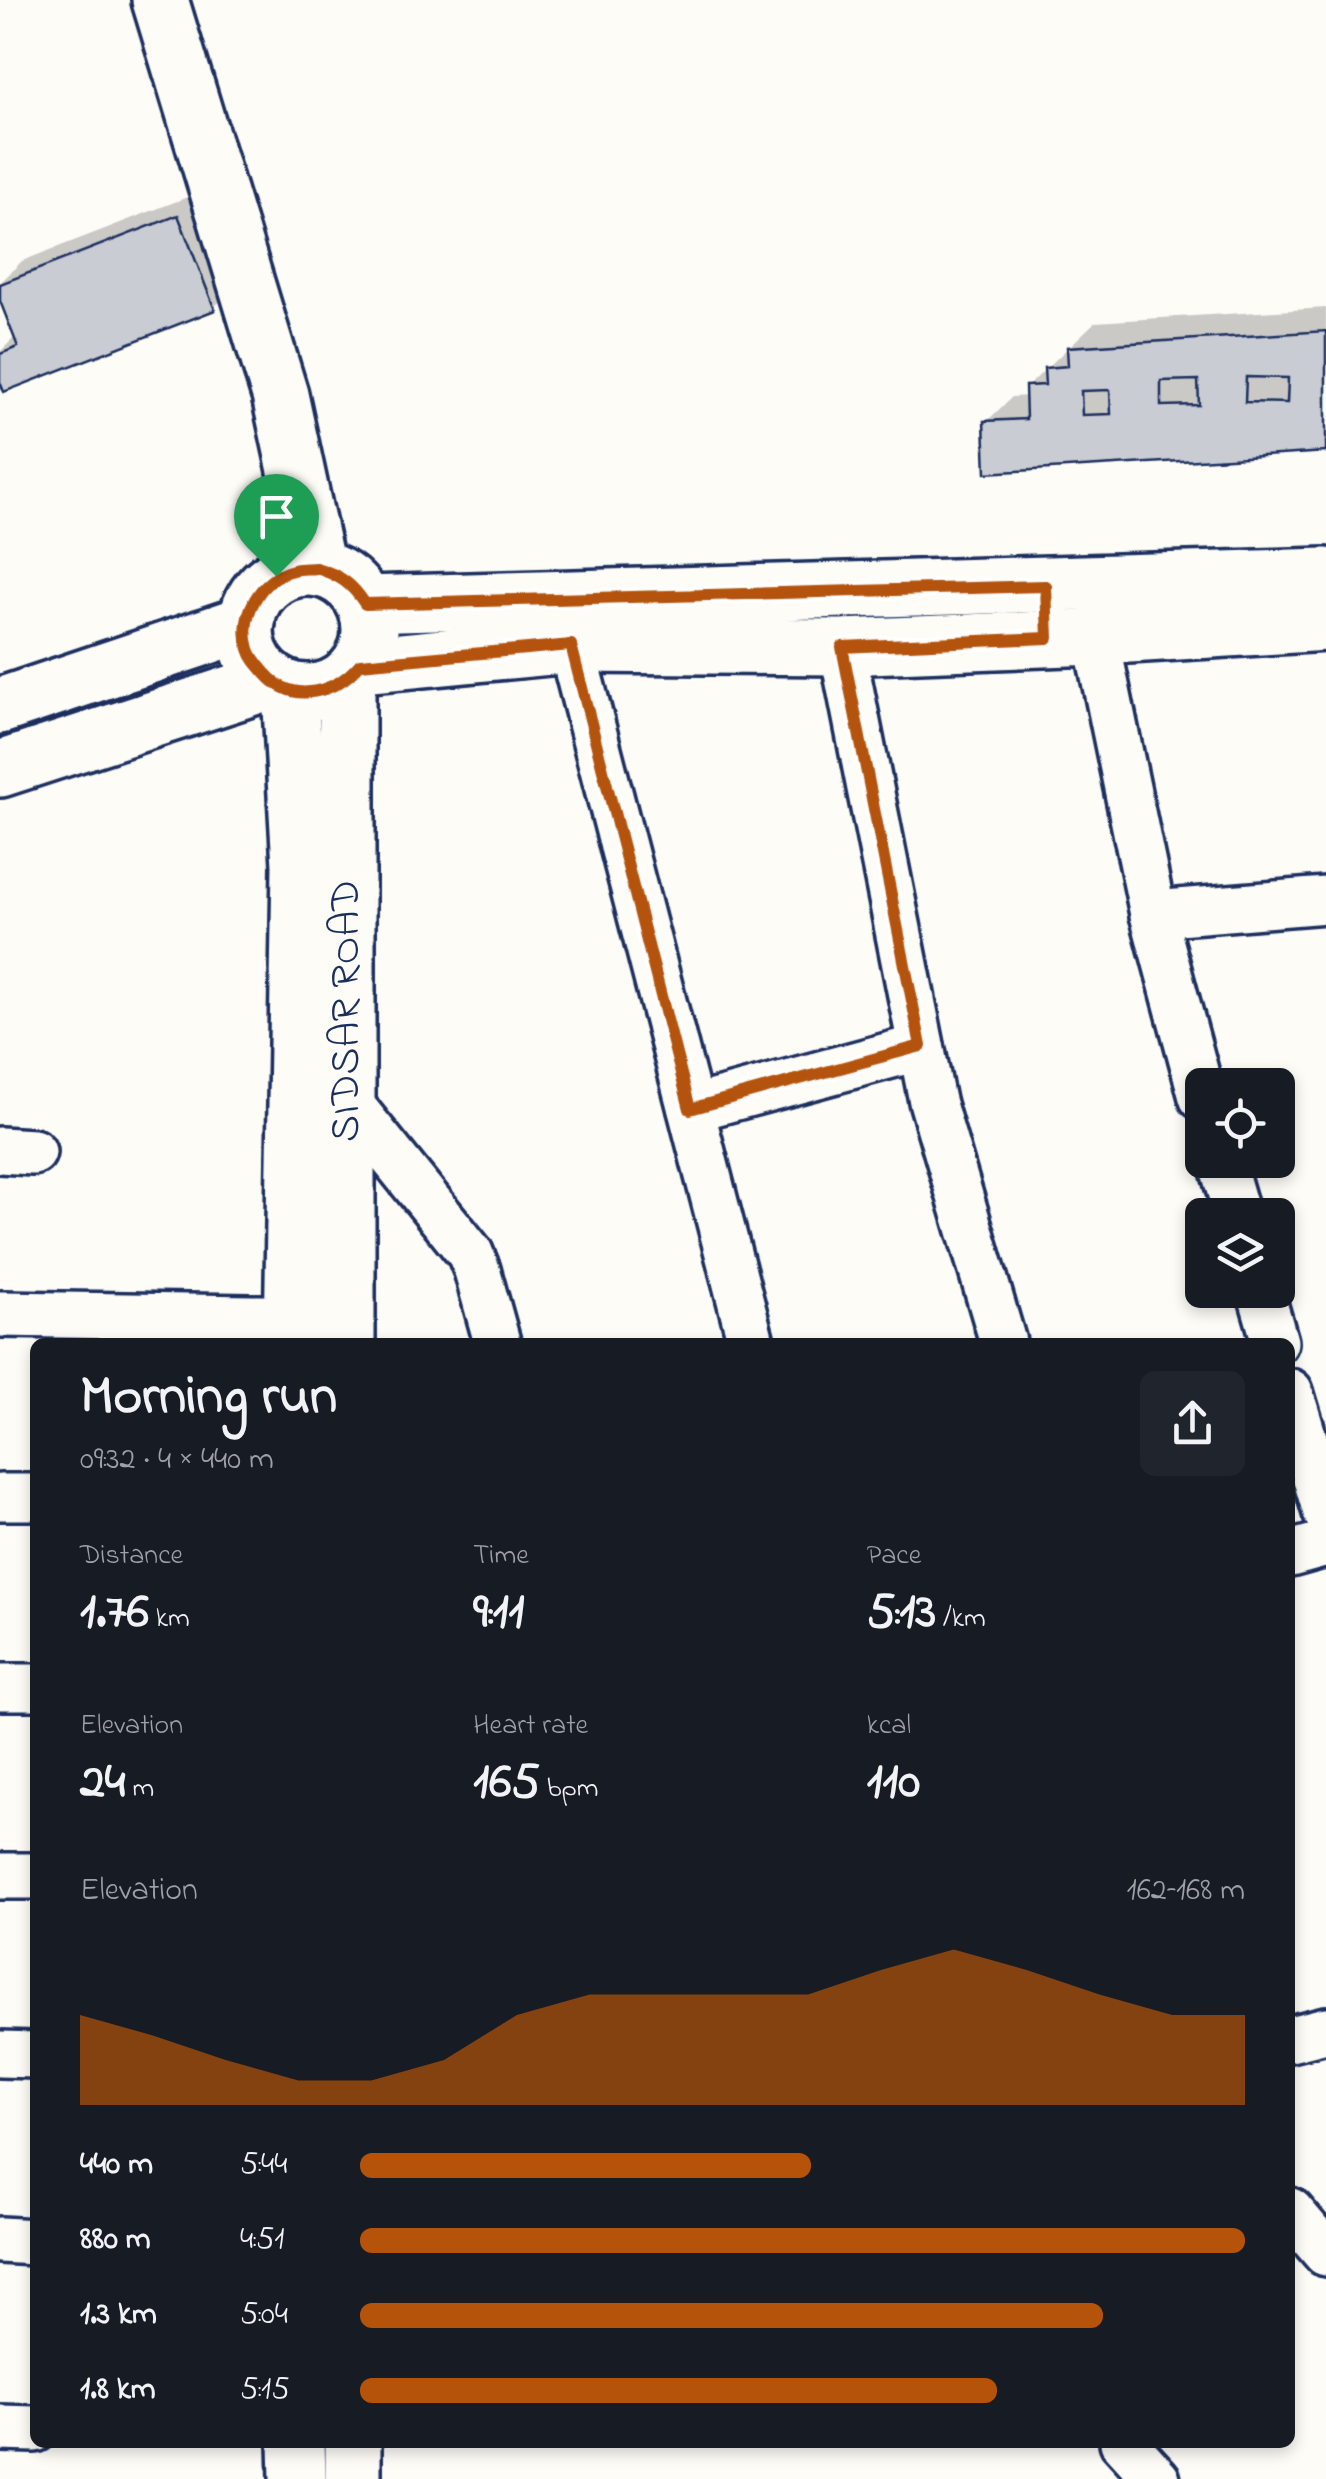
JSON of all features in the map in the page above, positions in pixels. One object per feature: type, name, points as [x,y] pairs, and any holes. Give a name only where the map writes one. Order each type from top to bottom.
[{"type":"street","points":[[160,3],[280,395],[316,568]]},
{"type":"street","points":[[316,568],[337,574],[354,586],[365,604],[370,624],[369,646],[353,672],[329,689],[309,693],[281,685],[254,660],[247,623],[260,591],[276,576],[316,568]]},
{"type":"street","points":[[353,672],[571,645],[842,647],[1063,620],[1326,576]]},
{"type":"street","points":[[365,604],[1326,623]]},
{"type":"street","points":[[1063,620],[1153,914],[1194,1068]]},
{"type":"street","points":[[0,706],[247,623]]},
{"type":"street","points":[[571,645],[749,1338]]},
{"type":"street","points":[[842,647],[932,1101],[1001,1338]]},
{"type":"street","name":"SIDSAR ROAD","points":[[346,1331],[353,672]]},
{"type":"street","points":[[0,770],[281,685]]},
{"type":"street","name":"SIDSAR ROAD","points":[[281,685],[300,865],[292,1330]]},
{"type":"street","points":[[1153,914],[1326,900]]},
{"type":"street","points":[[690,1109],[921,1046]]},
{"type":"street","points":[[346,1100],[470,1253],[496,1338]]},
{"type":"street","points":[[1265,1308],[1274,1338]]},
{"type":"street","points":[[0,1314],[346,1331]]},
{"type":"street","points":[[1295,1409],[1326,1512]]},
{"type":"street","points":[[0,1497],[30,1497]]},
{"type":"street","points":[[1295,1553],[1326,1544]]},
{"type":"street","points":[[0,1686],[30,1686]]},
{"type":"street","points":[[0,1876],[30,1876]]},
{"type":"street","points":[[1295,2039],[1326,2030]]},
{"type":"street","points":[[0,2054],[30,2055]]},
{"type":"street","points":[[1295,2217],[1326,2253]]},
{"type":"street","points":[[0,2240],[30,2242]]},
{"type":"street","points":[[0,2428],[30,2429]]},
{"type":"street","points":[[297,2448],[298,2479]]},
{"type":"street","points":[[353,2448],[354,2479]]},
{"type":"street","points":[[1128,2448],[1157,2479]]},
{"type":"building","points":[[178,215],[215,310],[4,392],[0,354],[18,347],[0,301],[0,284]]},
{"type":"building","points":[[1326,331],[1326,452],[986,473],[984,421],[1026,419],[1025,386],[1045,385],[1044,368],[1068,366],[1067,347]],"holes":[[[1246,377],[1288,378],[1287,403],[1245,402]],[[1198,380],[1199,405],[1161,406],[1161,381]],[[1110,390],[1111,414],[1082,415],[1081,391]]]},
{"type":"route","points":[[316,568],[337,574],[354,586],[365,604],[1046,586],[1048,638],[842,647],[921,1046],[690,1109],[571,645],[360,664],[347,679],[329,689],[309,693],[290,690],[272,681],[254,660],[246,630],[250,609],[260,591],[276,576],[316,568]]}]
